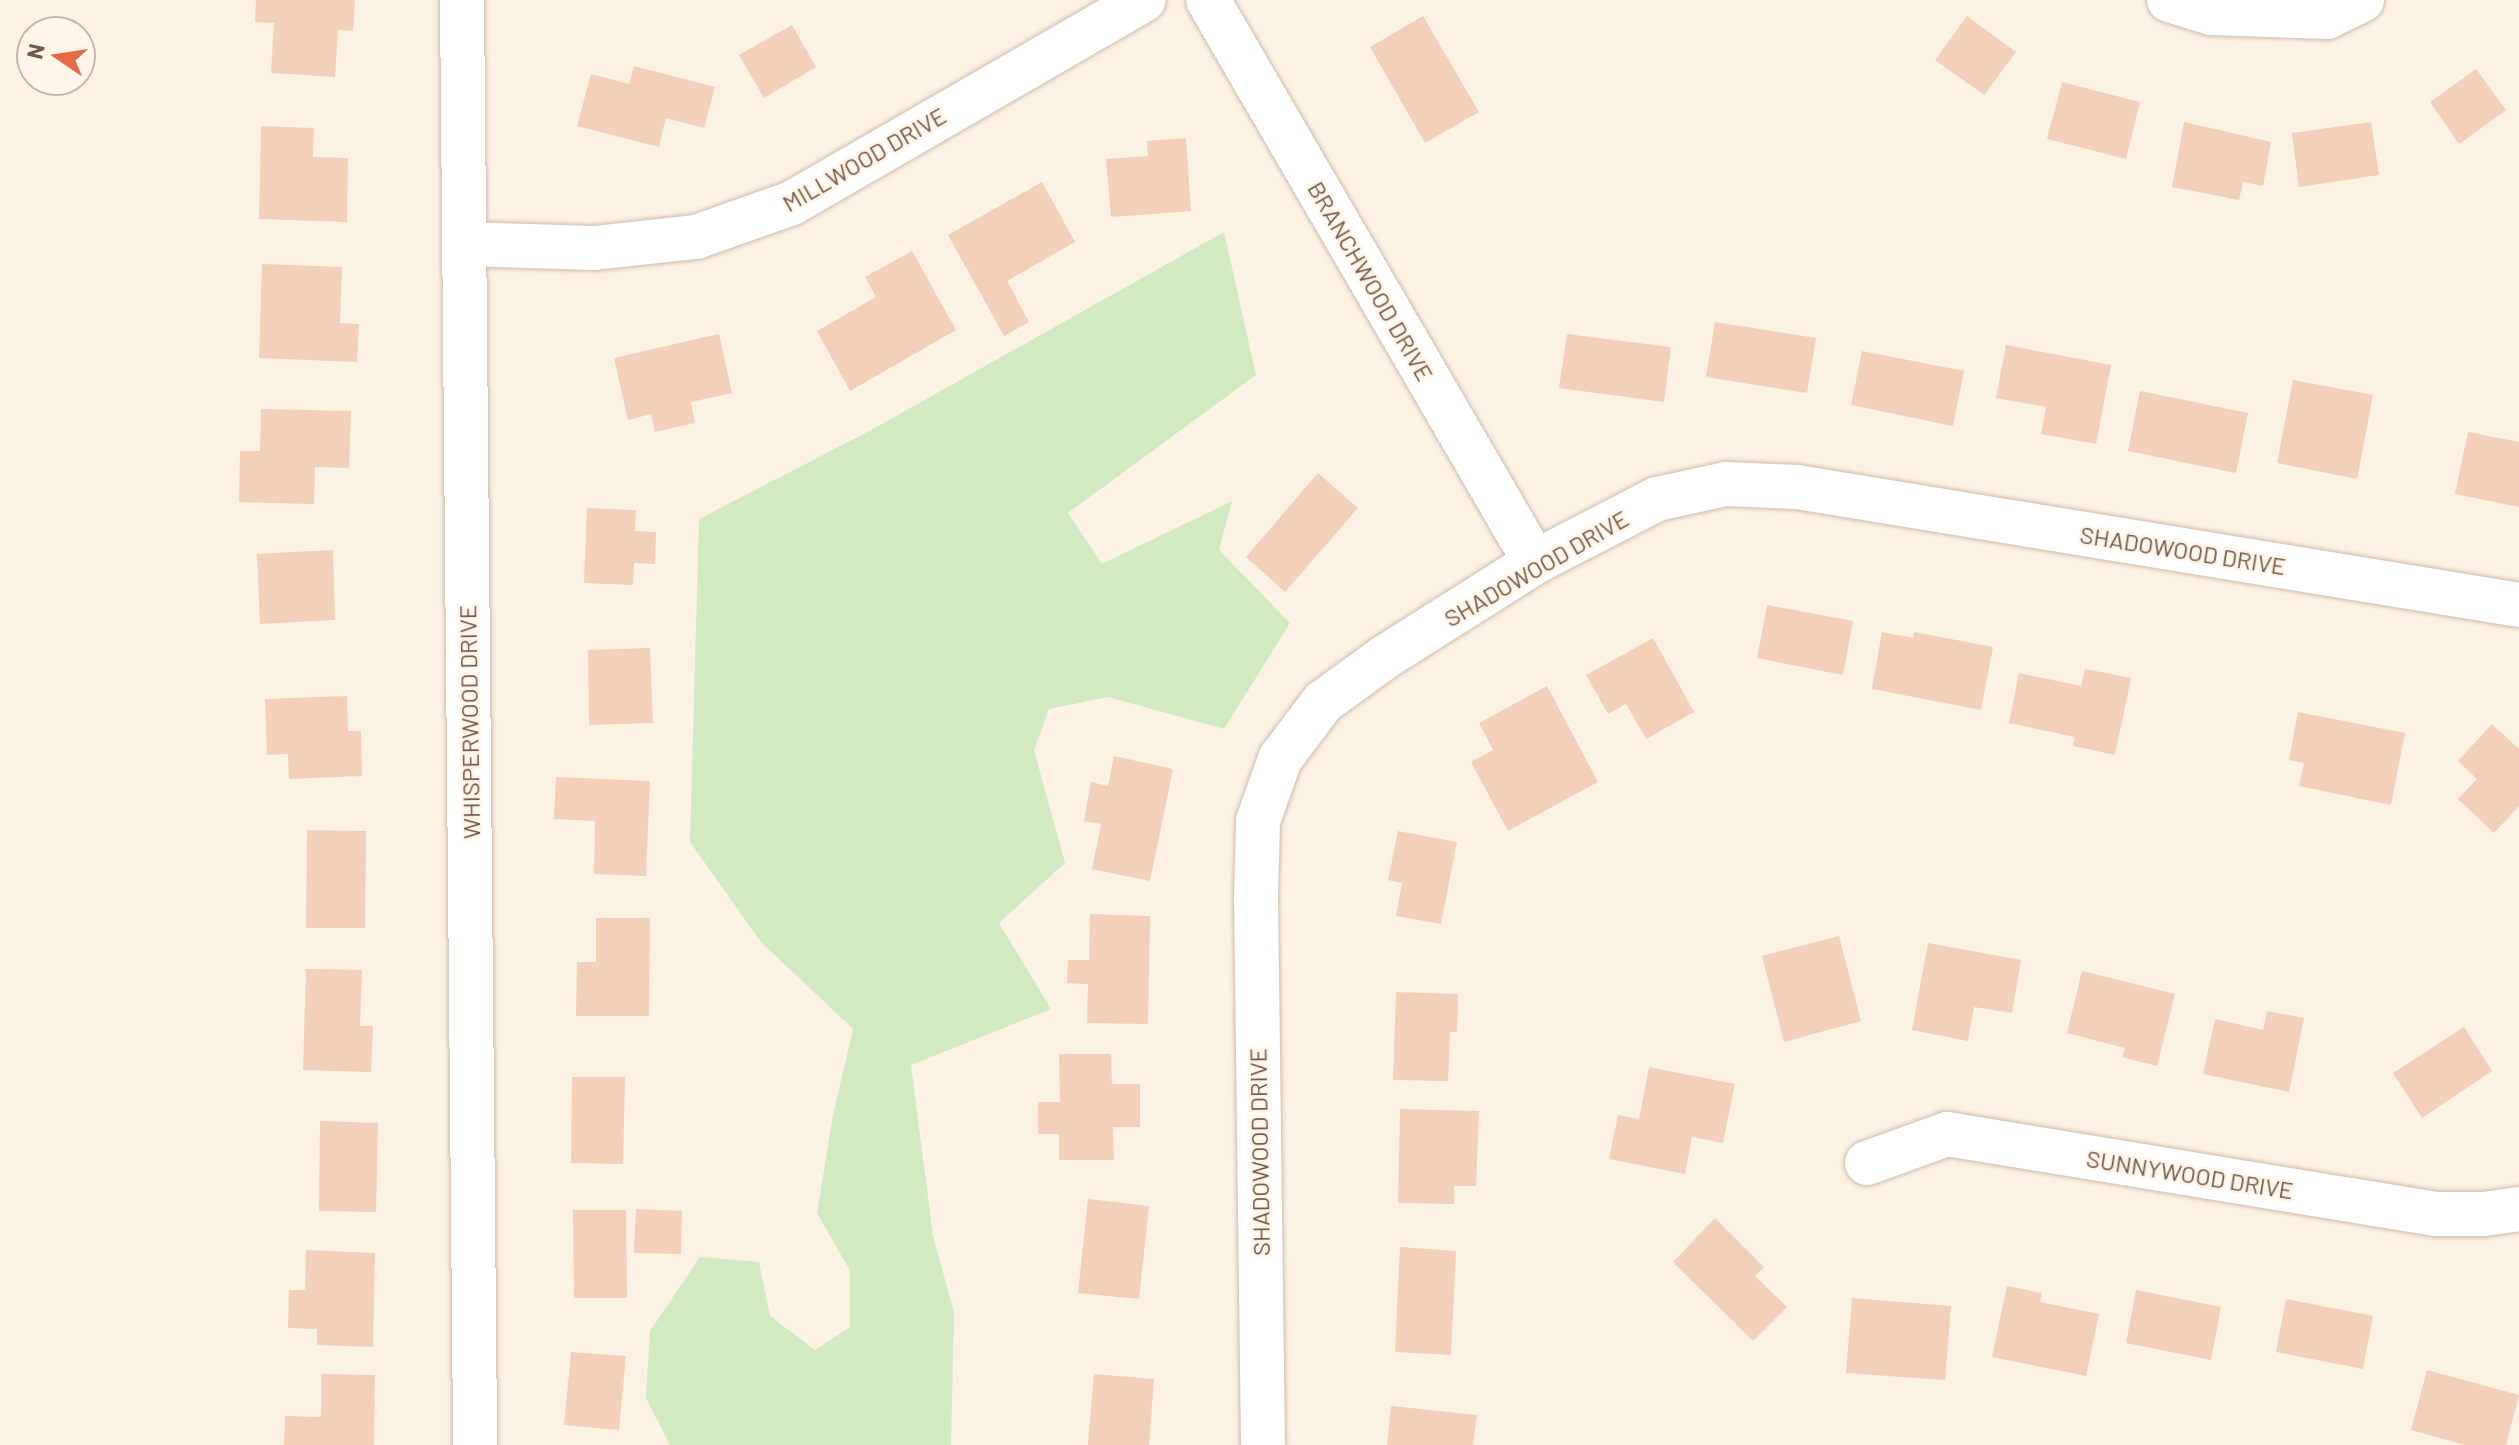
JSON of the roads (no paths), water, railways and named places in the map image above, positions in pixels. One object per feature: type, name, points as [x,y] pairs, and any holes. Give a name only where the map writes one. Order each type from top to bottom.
[{"type":"street","name":"WHISPERWOOD DRIVE","points":[[462,0],[475,1445]]},
{"type":"street","name":"MILLWOOD DRIVE","points":[[464,244],[594,248],[696,237],[778,208],[1144,0]]},
{"type":"street","name":"BRANCHWOOD DRIVE","points":[[1208,0],[1535,562]]},
{"type":"street","points":[[2169,0],[2211,13],[2327,17],[2362,0]]},
{"type":"street","name":"SHADOWOOD DRIVE","points":[[1263,1445],[1256,898],[1258,821],[1280,759],[1323,702],[1385,657],[1535,562],[1657,499],[1726,484],[1797,487],[2519,605]]},
{"type":"street","name":"SUNNYWOOD DRIVE","points":[[1867,1163],[1947,1134],[2434,1214],[2484,1214],[2519,1209]]}]
